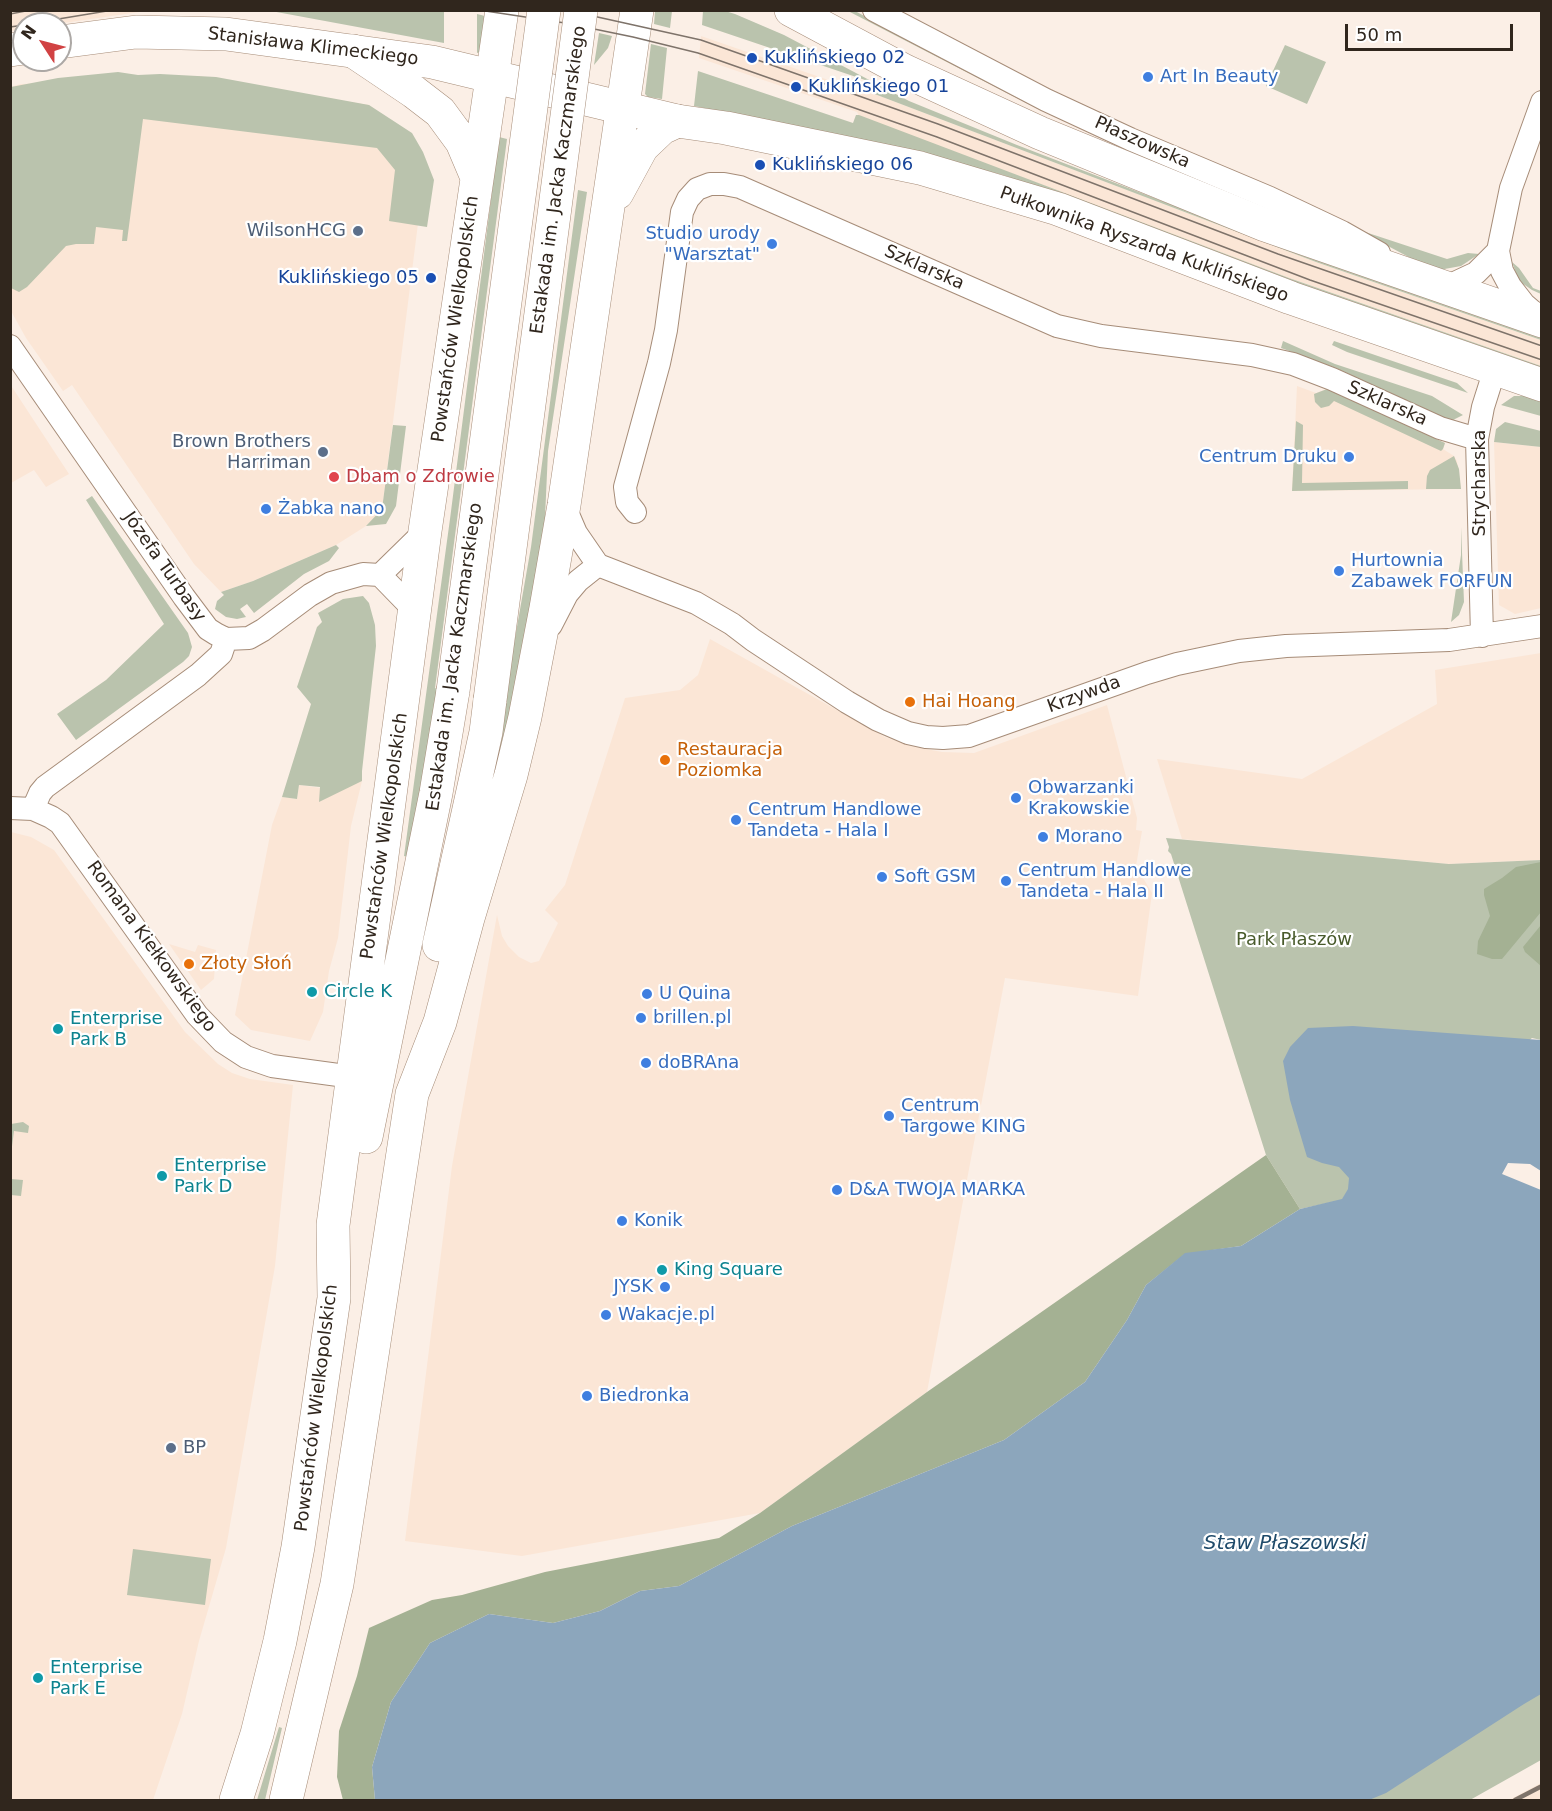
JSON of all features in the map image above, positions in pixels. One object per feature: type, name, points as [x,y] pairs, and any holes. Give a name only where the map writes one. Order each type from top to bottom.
[{"type":"main road","name":"Powstańców Wielkopolskich","points":[[236,1800],[257,1734],[285,1617],[300,1535],[334,1298],[333,1225],[425,531],[502,10]]},
{"type":"main road","name":"Estakada im. Jacka Kaczmarskiego","points":[[334,1298],[350,1232],[385,1042],[436,794],[453,691],[544,10]]},
{"type":"main road","name":"Estakada im. Jacka Kaczmarskiego","points":[[412,1094],[422,1021],[486,732],[581,10]]},
{"type":"main road","points":[[286,1800],[337,1584],[412,1094],[440,1022],[468,918],[511,775],[525,717],[564,505],[637,10]]},
{"type":"main road","points":[[791,10],[905,71],[1040,133],[1266,225],[1542,320]]},
{"type":"main road","name":"Stanisława Klimeckiego","points":[[72,40],[136,32],[226,34],[432,62],[494,75]]},
{"type":"main road","points":[[353,51],[440,112],[462,142],[476,175]]},
{"type":"main road","name":"Pułkownika Ryszarda Kuklińskiego","points":[[494,75],[676,120],[726,128],[920,168],[1058,209],[1291,298],[1542,385]]},
{"type":"main road","points":[[608,207],[622,187],[642,147],[662,128],[676,120]]},
{"type":"street","name":"Płaszowska","points":[[874,10],[1046,100],[1342,231],[1409,275]]},
{"type":"street","points":[[1542,102],[1511,188],[1498,251],[1502,271],[1510,286],[1524,304],[1542,320]]},
{"type":"street","name":"Szklarska","points":[[635,512],[627,502],[625,487],[666,330],[682,212],[688,199],[697,189],[710,184],[724,184],[750,192],[1058,326],[1101,336],[1252,355],[1293,364],[1323,375],[1440,428],[1477,439]]},
{"type":"street","points":[[1444,288],[1476,273],[1498,251]]},
{"type":"street","name":"Józefa Turbasy","points":[[10,346],[184,597],[208,628],[226,639]]},
{"type":"street","name":"Strycharska","points":[[1482,636],[1477,439],[1483,407],[1495,369]]},
{"type":"street","points":[[537,654],[567,594],[582,576],[598,565],[576,533],[564,505]]},
{"type":"street","points":[[33,809],[40,792],[45,787],[198,675],[221,654],[226,639],[249,638],[331,583],[353,576],[380,575],[425,531]]},
{"type":"street","name":"Krzywda","points":[[598,565],[696,603],[732,624],[847,702],[898,729],[926,737],[969,736],[1147,673],[1206,656],[1286,646],[1449,640],[1542,626]]},
{"type":"street","points":[[380,575],[416,611]]},
{"type":"street","name":"Romana Kiełkowskiego","points":[[10,808],[33,809],[51,817],[64,828],[197,1015],[223,1042],[246,1057],[272,1066],[353,1077]]},
{"type":"shaded area","points":[[11,11],[146,11],[72,22],[72,12],[12,12],[11,31]]},
{"type":"shaded area","points":[[701,36],[863,92],[864,90],[1316,262],[1541,340],[1541,366],[1289,278],[859,116],[857,112],[699,58]]},
{"type":"shaded area","points":[[199,76],[369,105],[409,136],[426,160],[382,509],[366,526],[336,545],[253,581],[221,592],[194,564],[72,385],[63,391],[26,338],[11,311],[10,87],[21,84]]},
{"type":"shaded area","points":[[10,384],[69,474],[46,487],[34,470],[11,483]]},
{"type":"shaded area","points":[[1297,386],[1316,393],[1327,389],[1445,443],[1443,449],[1454,456],[1457,461],[1461,489],[1292,491]]},
{"type":"shaded area","points":[[1494,442],[1541,447],[1541,608],[1515,614],[1499,605]]},
{"type":"shaded area","points":[[710,639],[885,737],[910,746],[942,752],[974,753],[1107,705],[1137,818],[1136,830],[1142,831],[1136,866],[1152,893],[1138,996],[1005,978],[927,1392],[760,1513],[522,1556],[405,1541],[452,1166],[497,915],[502,936],[508,946],[519,957],[531,963],[539,961],[558,923],[545,910],[565,885],[625,698],[680,690],[698,675]]},
{"type":"shaded area","points":[[1541,653],[1541,860],[1449,864],[1182,839],[1157,759],[1302,779],[1437,704],[1435,670]]},
{"type":"shaded area","points":[[362,781],[351,826],[338,938],[329,971],[323,1012],[310,1041],[251,1030],[235,1015],[272,825],[282,797],[297,799],[299,785],[321,788],[320,797]]},
{"type":"shaded area","points":[[11,832],[31,837],[54,850],[185,1032],[218,1064],[232,1073],[250,1079],[293,1085],[275,1266],[226,1548],[199,1641],[182,1714],[153,1800],[11,1800]]},
{"type":"shaded area","points":[[169,944],[195,952],[198,945],[216,950],[214,979],[201,990]]},
{"type":"shaded area","points":[[1541,1783],[1541,1800],[1509,1800]]},
{"type":"green space","points":[[432,10],[444,12],[444,43],[271,11]]},
{"type":"green space","points":[[655,11],[672,11],[670,28],[654,24]]},
{"type":"green space","points":[[703,11],[725,11],[735,14],[784,35],[909,101],[1017,145],[1170,204],[1541,337],[1541,340],[1316,262],[864,90],[868,81],[702,25]]},
{"type":"green space","points":[[848,11],[855,11],[926,49],[1236,197],[1036,108]]},
{"type":"green space","points":[[477,14],[485,16],[480,52],[477,53]]},
{"type":"green space","points":[[599,33],[612,36],[608,48],[594,65]]},
{"type":"green space","points":[[651,44],[667,48],[662,99],[648,97],[645,94]]},
{"type":"green space","points":[[1285,45],[1326,62],[1307,104],[1266,86]]},
{"type":"green space","points":[[698,71],[853,123],[856,115],[859,115],[1289,278],[1541,366],[1541,370],[1372,309],[1371,311],[1003,175],[885,144],[694,106]]},
{"type":"green space","points":[[118,72],[138,75],[216,77],[369,105],[412,133],[423,152],[434,180],[427,227],[389,221],[395,170],[377,148],[143,119],[127,241],[122,241],[123,230],[96,227],[94,244],[66,246],[27,287],[19,292],[11,288],[11,87],[58,78]]},
{"type":"green space","points":[[499,137],[507,139],[430,741],[408,857],[404,856]]},
{"type":"green space","points":[[578,190],[587,192],[548,451],[544,540],[510,713],[478,848],[531,547]]},
{"type":"green space","points":[[1356,229],[1447,259],[1468,253],[1479,254],[1461,266],[1439,270],[1418,262]]},
{"type":"green space","points":[[1512,262],[1533,288],[1541,291],[1541,294],[1519,281]]},
{"type":"green space","points":[[1283,341],[1335,364],[1432,396],[1463,415],[1453,420],[1439,416],[1336,368],[1281,348]]},
{"type":"green space","points":[[1334,341],[1457,383],[1468,393],[1347,352],[1332,345]]},
{"type":"green space","points":[[1327,389],[1445,443],[1443,449],[1441,451],[1334,401],[1329,406],[1321,408],[1315,402],[1314,394]]},
{"type":"green space","points":[[1514,396],[1527,396],[1541,400],[1541,416],[1501,405]]},
{"type":"green space","points":[[1296,421],[1303,425],[1302,483],[1408,481],[1408,489],[1292,491]]},
{"type":"green space","points":[[1505,422],[1541,431],[1541,447],[1494,442],[1496,429]]},
{"type":"green space","points":[[393,425],[406,426],[396,506],[386,524],[366,526],[382,509]]},
{"type":"green space","points":[[1454,456],[1459,469],[1461,489],[1426,489],[1430,470]]},
{"type":"green space","points":[[92,496],[188,633],[192,647],[189,656],[183,662],[76,740],[57,714],[106,680],[164,624],[86,500]]},
{"type":"green space","points":[[1461,527],[1464,602],[1459,615],[1451,622],[1461,555]]},
{"type":"green space","points":[[336,545],[339,548],[329,561],[304,574],[254,613],[247,604],[240,609],[246,617],[237,619],[226,617],[215,609],[217,601],[224,595],[221,592],[253,581]]},
{"type":"green space","points":[[363,596],[369,603],[375,625],[376,646],[362,781],[319,802],[320,787],[299,785],[297,799],[282,797],[311,704],[297,687],[317,627],[322,622],[318,613],[343,599]]},
{"type":"green space","name":"Park Płaszów","points":[[1166,838],[1449,864],[1541,860],[1541,1040],[1532,1038],[1350,1178],[1349,1189],[1342,1200],[1300,1209],[1266,1155],[1171,854],[1168,851]]},
{"type":"green space","points":[[1541,862],[1541,912],[1502,959],[1492,959],[1477,954],[1478,941],[1490,916],[1484,889],[1516,867]]},
{"type":"green space","points":[[1541,925],[1541,966],[1525,952],[1523,947]]},
{"type":"green space","points":[[23,1122],[29,1126],[28,1133],[14,1131],[11,1154],[11,1124]]},
{"type":"green space","points":[[1266,1155],[1300,1209],[1241,1246],[1185,1254],[1146,1285],[1127,1320],[1085,1382],[1004,1440],[792,1526],[679,1586],[640,1591],[600,1611],[553,1623],[489,1614],[430,1643],[391,1702],[372,1767],[375,1800],[343,1800],[337,1777],[339,1731],[357,1676],[369,1628],[432,1600],[462,1595],[545,1572],[719,1538],[760,1513],[927,1392]]},
{"type":"green space","points":[[11,1179],[23,1180],[21,1196],[11,1195]]},
{"type":"green space","points":[[133,1549],[211,1559],[205,1605],[127,1595]]},
{"type":"green space","points":[[1541,1678],[1541,1760],[1470,1800],[1290,1800]]},
{"type":"green space","points":[[279,1727],[282,1728],[265,1800],[257,1800]]},
{"type":"water","name":"Staw Płaszowski","points":[[1353,1026],[1541,1040],[1541,1171],[1530,1164],[1508,1163],[1502,1174],[1541,1190],[1541,1694],[1386,1793],[1369,1800],[375,1800],[372,1767],[391,1702],[430,1643],[489,1614],[553,1623],[600,1611],[640,1591],[679,1586],[792,1526],[1004,1440],[1085,1382],[1127,1320],[1146,1285],[1185,1253],[1241,1246],[1300,1209],[1342,1199],[1348,1189],[1349,1178],[1339,1167],[1307,1157],[1290,1100],[1283,1061],[1290,1047],[1308,1028]]},
{"type":"tram line","points":[[10,14],[31,10]]},
{"type":"tram line","points":[[72,17],[113,10]]},
{"type":"tram line","points":[[479,10],[565,23],[698,53],[937,137],[1310,280],[1542,360]]},
{"type":"tram line","points":[[566,10],[701,40],[938,124],[1278,254],[1542,346]]},
{"type":"railway","points":[[1515,1800],[1542,1786]]},
{"type":"place","name":"Kuklińskiego 02","points":[[752,58]]},
{"type":"place","name":"Art In Beauty","points":[[1148,77]]},
{"type":"place","name":"Kuklińskiego 01","points":[[796,87]]},
{"type":"place","name":"Kuklińskiego 06","points":[[760,165]]},
{"type":"place","name":"WilsonHCG","points":[[358,231]]},
{"type":"place","name":"Studio urody \"Warsztat\"","points":[[772,244]]},
{"type":"place","name":"Kuklińskiego 05","points":[[431,278]]},
{"type":"place","name":"Brown Brothers Harriman","points":[[323,452]]},
{"type":"place","name":"Centrum Druku","points":[[1349,457]]},
{"type":"place","name":"Dbam o Zdrowie","points":[[334,477]]},
{"type":"place","name":"Żabka nano","points":[[266,509]]},
{"type":"place","name":"Hurtownia Zabawek FORFUN","points":[[1339,571]]},
{"type":"place","name":"Hai Hoang","points":[[910,702]]},
{"type":"place","name":"Restauracja Poziomka","points":[[665,760]]},
{"type":"place","name":"Obwarzanki Krakowskie","points":[[1016,798]]},
{"type":"place","name":"Centrum Handlowe Tandeta - Hala I","points":[[736,820]]},
{"type":"place","name":"Morano","points":[[1043,837]]},
{"type":"place","name":"Soft GSM","points":[[882,877]]},
{"type":"place","name":"Centrum Handlowe Tandeta - Hala II","points":[[1006,881]]},
{"type":"place","name":"Złoty Słoń","points":[[189,964]]},
{"type":"place","name":"Circle K","points":[[312,992]]},
{"type":"place","name":"U Quina","points":[[647,994]]},
{"type":"place","name":"brillen.pl","points":[[641,1018]]},
{"type":"place","name":"Enterprise Park B","points":[[58,1029]]},
{"type":"place","name":"doBRAna","points":[[646,1063]]},
{"type":"place","name":"Centrum Targowe KING","points":[[889,1116]]},
{"type":"place","name":"Enterprise Park D","points":[[162,1176]]},
{"type":"place","name":"D&A TWOJA MARKA","points":[[837,1190]]},
{"type":"place","name":"Konik","points":[[622,1221]]},
{"type":"place","name":"King Square","points":[[662,1270]]},
{"type":"place","name":"JYSK","points":[[665,1287]]},
{"type":"place","name":"Wakacje.pl","points":[[606,1315]]},
{"type":"place","name":"Biedronka","points":[[587,1396]]},
{"type":"place","name":"BP","points":[[171,1448]]},
{"type":"place","name":"Enterprise Park E","points":[[38,1678]]}]
